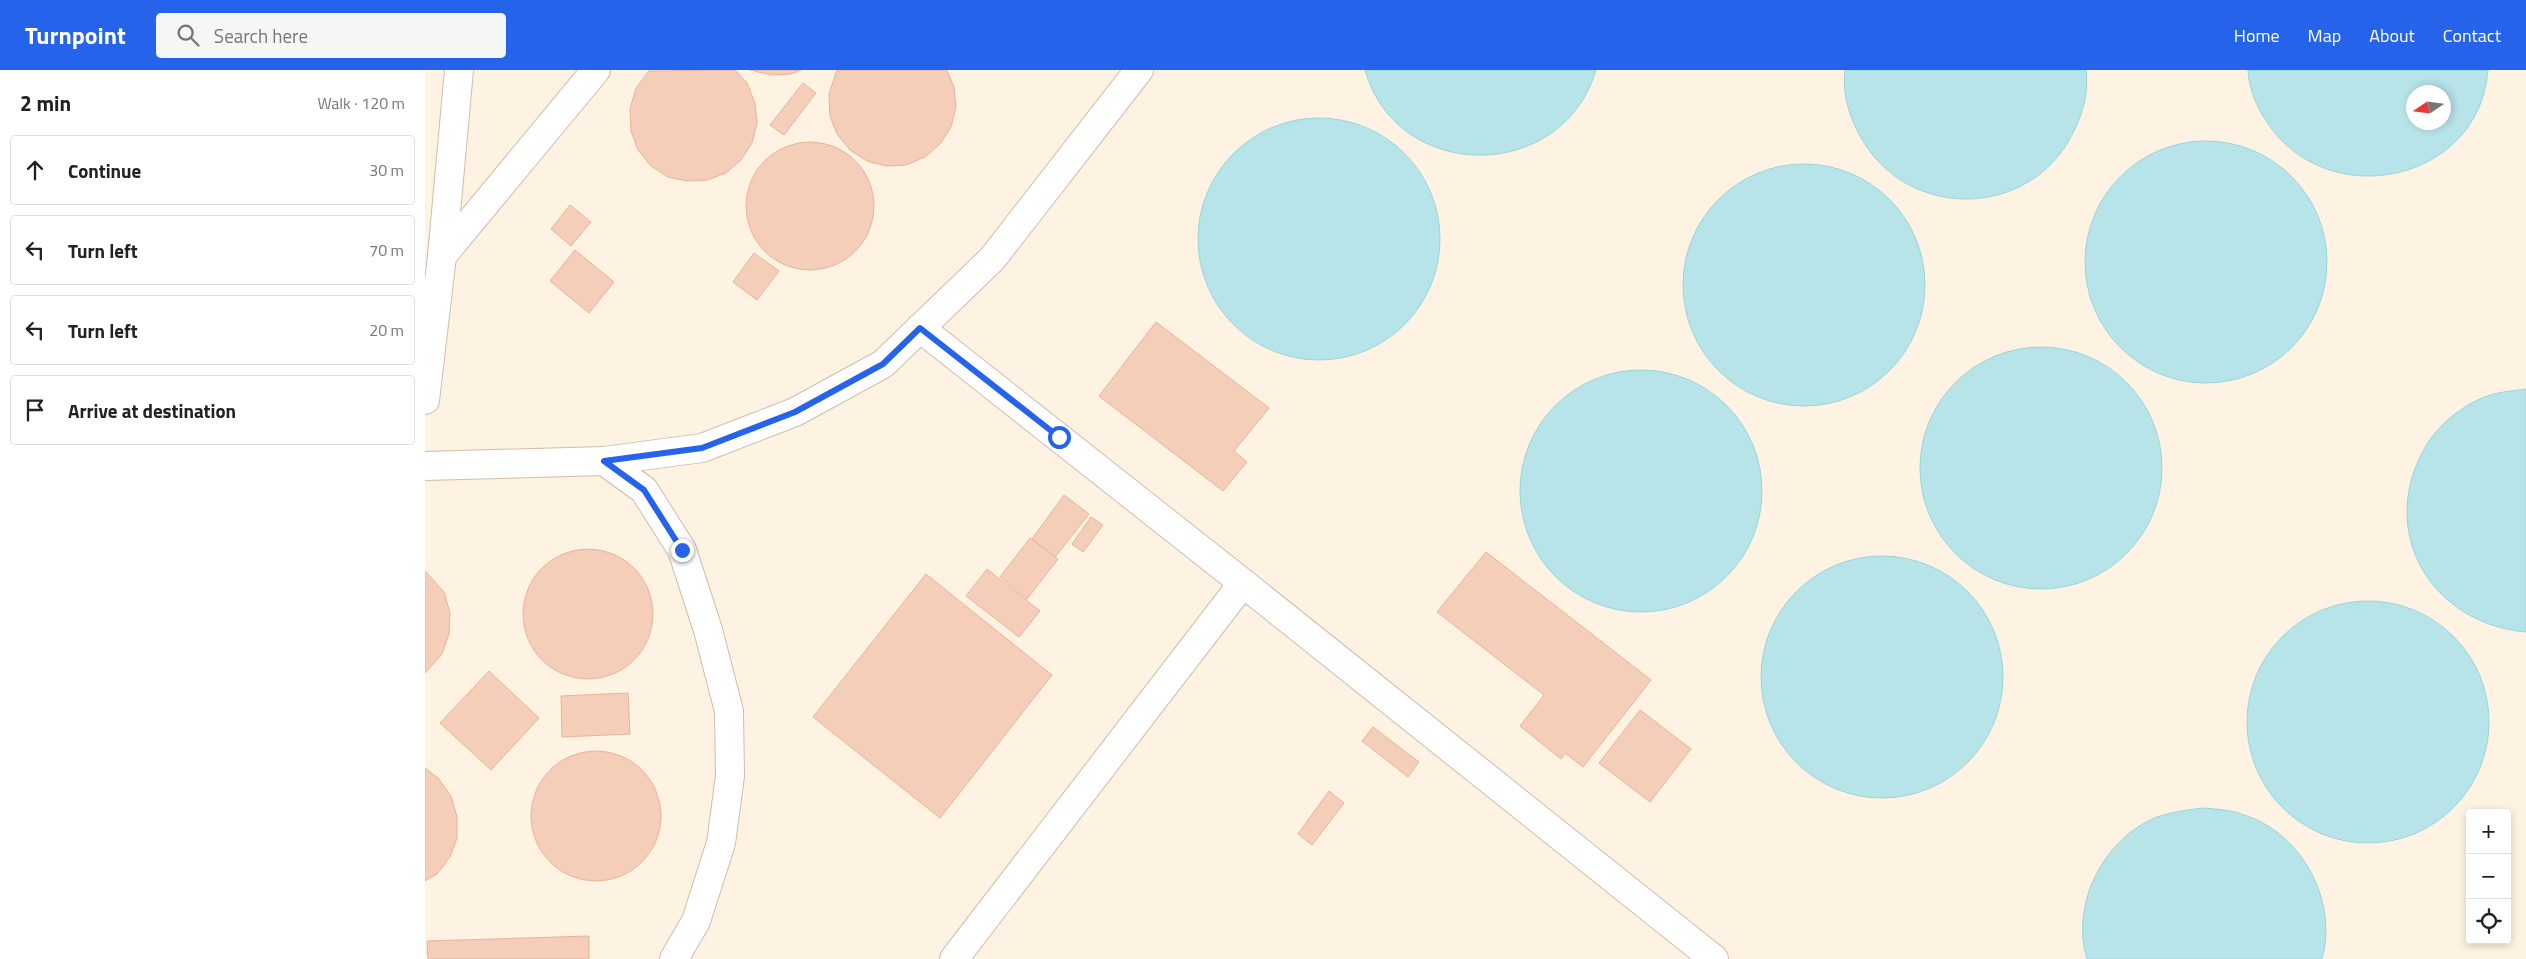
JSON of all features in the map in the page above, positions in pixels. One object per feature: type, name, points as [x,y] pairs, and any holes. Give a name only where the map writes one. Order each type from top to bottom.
[{"type":"lane","points":[[425,400],[442,256],[459,70]]},
{"type":"lane","points":[[442,256],[596,70]]},
{"type":"lane","points":[[425,466],[604,461],[702,448],[795,412],[883,364],[992,259],[1139,70]]},
{"type":"lane","points":[[920,328],[1714,959]]},
{"type":"lane","points":[[604,461],[644,490],[682,550],[708,630],[729,711],[730,776],[721,843],[696,921],[674,959]]},
{"type":"lane","points":[[954,959],[1243,583]]},
{"type":"water","points":[[1365,70],[1596,70],[1578,107],[1550,134],[1517,150],[1480,155],[1443,150],[1410,134],[1383,107]]},
{"type":"water","points":[[1845,70],[2086,70],[2087,86],[2077,126],[2053,162],[2028,182],[1999,195],[1968,199],[1936,195],[1907,184],[1881,164],[1860,136],[1853,120],[1847,104],[1844,79]]},
{"type":"water","points":[[2248,70],[2488,70],[2479,107],[2460,136],[2434,158],[2402,172],[2368,176],[2334,171],[2302,157],[2274,132],[2260,111],[2251,87]]},
{"type":"water","points":[[1307,118],[1331,118],[1354,123],[1376,132],[1405,153],[1420,172],[1431,193],[1438,215],[1440,239],[1438,263],[1431,285],[1420,306],[1405,325],[1376,346],[1354,355],[1331,360],[1307,360],[1284,355],[1262,346],[1242,333],[1225,316],[1212,296],[1203,274],[1198,251],[1198,227],[1203,204],[1212,182],[1225,162],[1242,145],[1262,132],[1284,123]]},
{"type":"water","points":[[2194,141],[2218,141],[2241,146],[2263,155],[2292,176],[2307,195],[2318,216],[2325,238],[2327,262],[2325,286],[2318,308],[2307,329],[2292,348],[2263,369],[2241,378],[2218,383],[2194,383],[2171,378],[2149,369],[2129,356],[2112,339],[2099,319],[2090,297],[2085,274],[2085,250],[2090,227],[2099,205],[2112,185],[2129,168],[2149,155],[2171,146]]},
{"type":"water","points":[[1792,164],[1816,164],[1839,169],[1861,178],[1890,199],[1905,218],[1916,239],[1923,261],[1925,285],[1923,309],[1916,331],[1905,352],[1890,371],[1861,392],[1839,401],[1816,406],[1792,406],[1769,401],[1747,392],[1727,379],[1710,362],[1697,342],[1688,320],[1683,297],[1683,273],[1688,250],[1697,228],[1710,208],[1727,191],[1747,178],[1769,169]]},
{"type":"water","points":[[2029,347],[2053,347],[2076,352],[2098,361],[2127,382],[2142,401],[2153,422],[2160,444],[2162,468],[2160,492],[2153,514],[2142,535],[2127,554],[2098,575],[2076,584],[2053,589],[2029,589],[2006,584],[1984,575],[1964,562],[1947,545],[1934,525],[1925,503],[1920,480],[1920,456],[1925,433],[1934,411],[1947,391],[1964,374],[1984,361],[2006,352]]},
{"type":"water","points":[[1629,370],[1653,370],[1676,375],[1698,384],[1727,405],[1742,424],[1753,445],[1760,467],[1762,491],[1760,515],[1753,537],[1742,558],[1727,577],[1698,598],[1676,607],[1653,612],[1629,612],[1606,607],[1584,598],[1564,585],[1547,568],[1534,548],[1525,526],[1520,503],[1520,479],[1525,456],[1534,434],[1547,414],[1564,397],[1584,384],[1606,375]]},
{"type":"water","points":[[2526,389],[2526,632],[2493,625],[2464,612],[2441,593],[2423,570],[2411,543],[2407,514],[2411,483],[2423,451],[2434,434],[2456,413],[2473,402],[2498,393]]},
{"type":"water","points":[[1870,556],[1894,556],[1917,561],[1939,570],[1968,591],[1983,610],[1994,631],[2001,653],[2003,677],[2001,701],[1994,723],[1983,744],[1968,763],[1939,784],[1917,793],[1894,798],[1870,798],[1847,793],[1825,784],[1805,771],[1788,754],[1775,734],[1766,712],[1761,689],[1761,665],[1766,642],[1775,620],[1788,600],[1805,583],[1825,570],[1847,561]]},
{"type":"water","points":[[2356,601],[2380,601],[2403,606],[2425,615],[2454,636],[2469,655],[2480,676],[2487,698],[2489,722],[2487,746],[2480,768],[2469,789],[2454,808],[2425,829],[2403,838],[2380,843],[2356,843],[2333,838],[2311,829],[2291,816],[2274,799],[2261,779],[2252,757],[2247,734],[2247,710],[2252,687],[2261,665],[2274,645],[2291,628],[2311,615],[2333,606]]},
{"type":"water","points":[[2202,808],[2236,812],[2267,825],[2285,838],[2300,855],[2312,873],[2325,915],[2326,937],[2322,959],[2087,959],[2083,938],[2083,917],[2088,895],[2096,875],[2107,857],[2121,840],[2138,827],[2157,817],[2174,812]]},
{"type":"building","points":[[735,70],[747,83],[755,103],[757,123],[752,143],[741,160],[726,173],[707,180],[687,181],[668,177],[651,166],[638,150],[631,131],[630,109],[636,88],[649,71]]},
{"type":"building","points":[[750,70],[801,70],[791,74],[771,75]]},
{"type":"building","points":[[837,70],[947,70],[954,87],[956,107],[951,127],[940,144],[925,157],[906,165],[886,166],[867,161],[850,150],[837,134],[830,116],[829,94]]},
{"type":"building","points":[[803,83],[816,93],[784,135],[770,125]]},
{"type":"building","points":[[810,142],[834,147],[855,161],[869,182],[874,206],[869,230],[855,251],[834,265],[810,270],[786,265],[765,251],[751,230],[746,206],[751,182],[765,161],[786,147]]},
{"type":"building","points":[[570,205],[591,222],[571,246],[551,229]]},
{"type":"building","points":[[575,250],[614,282],[589,313],[550,281]]},
{"type":"building","points":[[754,253],[779,271],[757,300],[733,282]]},
{"type":"building","points":[[1156,322],[1269,408],[1234,451],[1247,462],[1223,491],[1099,396]]},
{"type":"building","points":[[1064,495],[1089,514],[1055,557],[1032,539]]},
{"type":"building","points":[[1091,517],[1103,525],[1083,552],[1072,544]]},
{"type":"building","points":[[1030,538],[1058,559],[1027,599],[1000,577]]},
{"type":"building","points":[[588,549],[613,554],[634,568],[648,589],[653,614],[648,639],[634,660],[613,674],[588,679],[563,674],[542,660],[528,639],[523,614],[528,589],[542,568],[563,554]]},
{"type":"building","points":[[1486,552],[1651,680],[1583,767],[1565,753],[1561,759],[1520,726],[1544,695],[1437,612]]},
{"type":"building","points":[[987,569],[1040,611],[1019,637],[966,596]]},
{"type":"building","points":[[425,571],[444,592],[450,613],[449,634],[442,654],[425,673]]},
{"type":"building","points":[[926,574],[1052,675],[940,818],[813,717]]},
{"type":"building","points":[[489,671],[539,718],[491,770],[440,723]]},
{"type":"building","points":[[628,693],[630,734],[562,737],[561,696]]},
{"type":"building","points":[[1640,710],[1691,749],[1650,802],[1599,763]]},
{"type":"building","points":[[1373,727],[1419,762],[1408,777],[1362,741]]},
{"type":"building","points":[[596,751],[609,752],[621,756],[642,770],[656,791],[660,803],[660,829],[656,841],[642,862],[621,876],[609,880],[596,881],[583,880],[571,876],[550,862],[536,841],[532,829],[531,816],[532,803],[536,791],[550,770],[571,756],[583,752]]},
{"type":"building","points":[[425,768],[438,778],[451,796],[457,817],[457,838],[450,857],[437,874],[425,881]]},
{"type":"building","points":[[1329,791],[1344,803],[1312,845],[1298,834]]},
{"type":"building","points":[[589,936],[589,959],[428,959],[427,941]]},
{"type":"route","points":[[682,550],[644,490],[604,461],[702,448],[795,412],[883,364],[920,328],[1059,437]]}]
